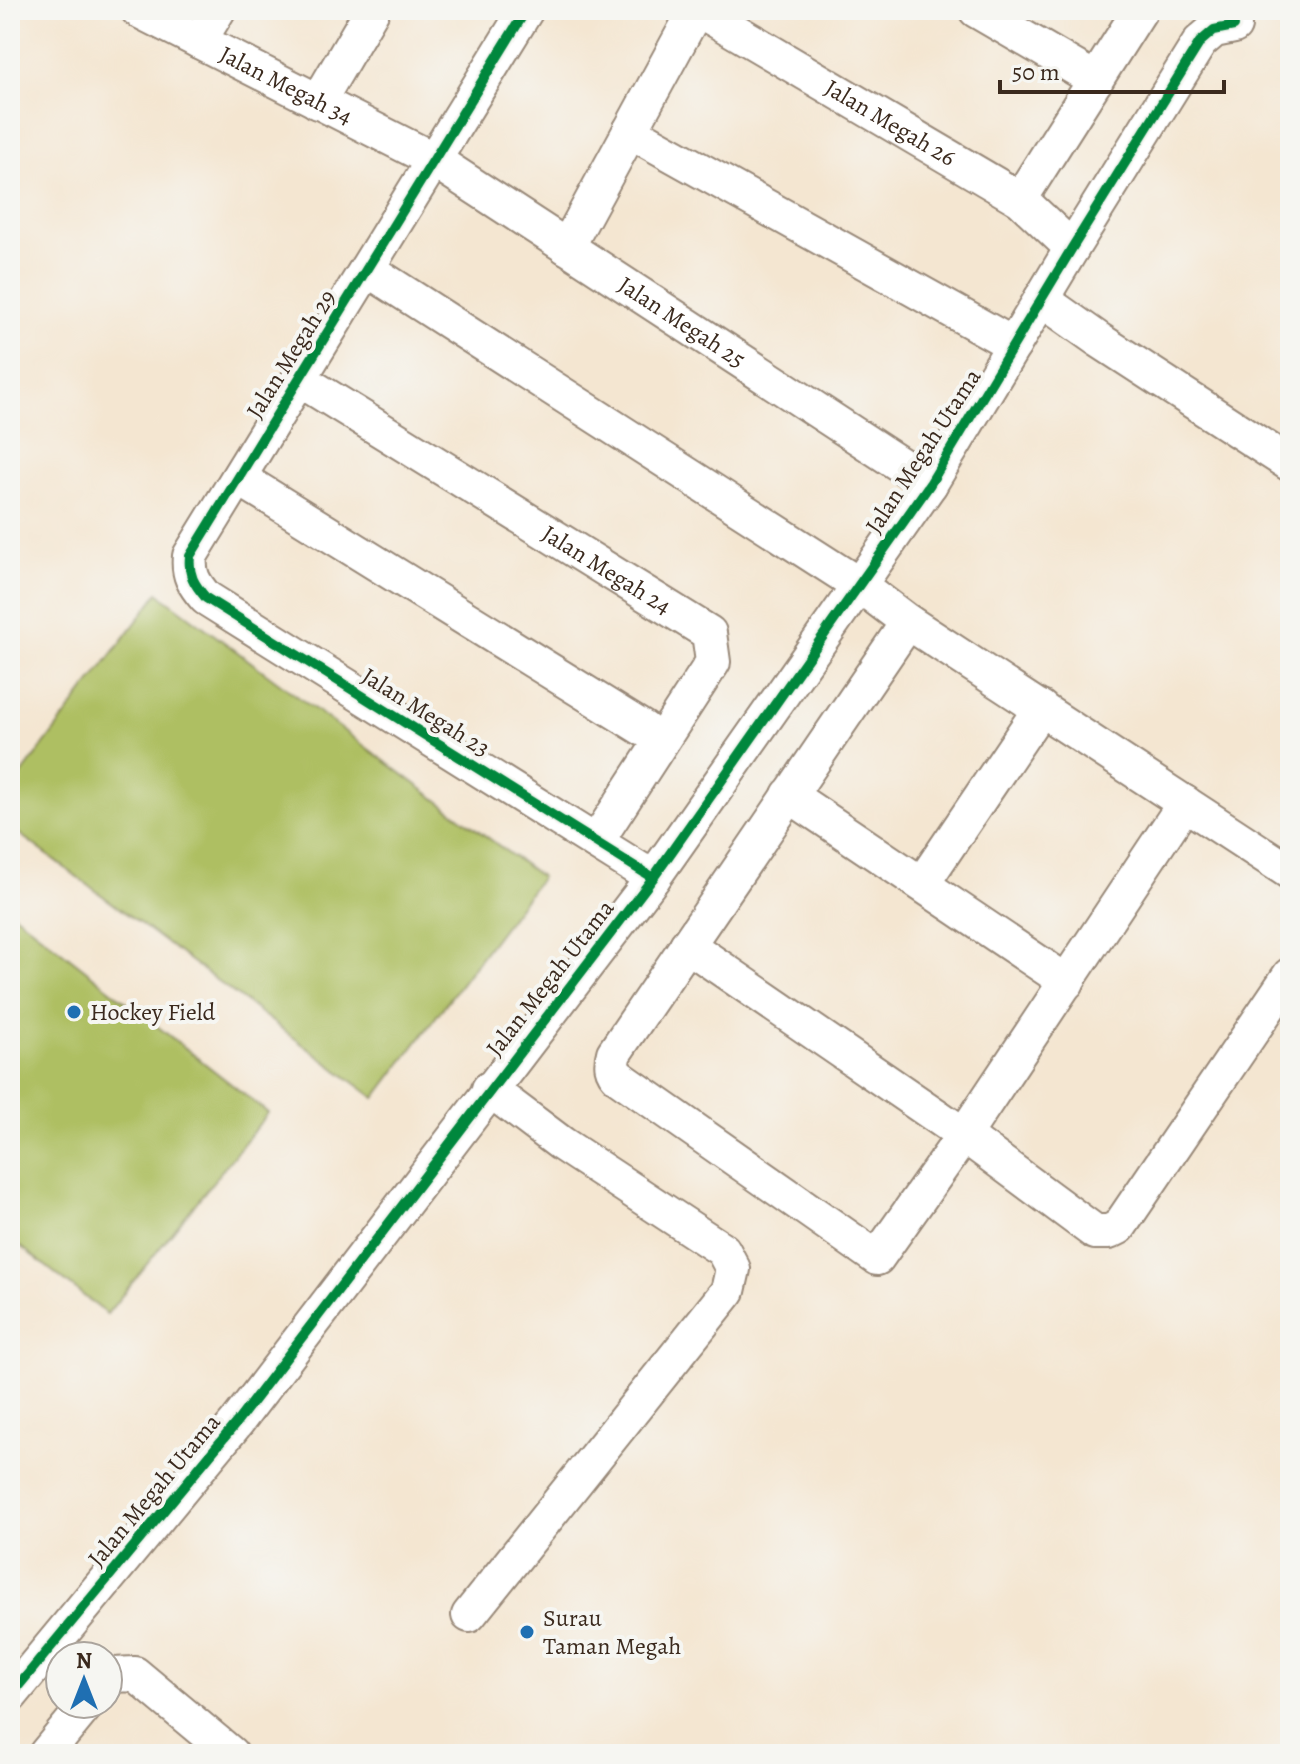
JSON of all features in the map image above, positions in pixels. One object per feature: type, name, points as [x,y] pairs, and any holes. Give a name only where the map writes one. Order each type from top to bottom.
[{"type":"street","name":"Jalan Megah 34","points":[[138,10],[434,160]]},
{"type":"street","points":[[199,41],[218,10]]},
{"type":"street","points":[[318,102],[372,10]]},
{"type":"street","name":"Jalan Megah 29","points":[[189,570],[190,556],[526,10]]},
{"type":"street","points":[[567,247],[698,10]]},
{"type":"street","name":"Jalan Megah 26","points":[[698,10],[1020,199],[1072,248]]},
{"type":"street","points":[[976,10],[1096,80]]},
{"type":"street","points":[[1020,199],[1140,10]]},
{"type":"street","name":"Jalan Megah Utama","points":[[10,1696],[237,1422],[653,878],[930,484],[1200,42],[1214,30],[1234,26]]},
{"type":"street","points":[[630,131],[1014,345]]},
{"type":"street","name":"Jalan Megah 25","points":[[434,160],[930,484]]},
{"type":"street","points":[[367,269],[859,585],[908,622],[1290,872]]},
{"type":"street","points":[[1041,299],[1290,464]]},
{"type":"street","name":"Jalan Megah 24","points":[[299,379],[709,633],[713,662],[596,842]]},
{"type":"street","points":[[239,478],[644,729]]},
{"type":"street","name":"Jalan Megah 23","points":[[189,570],[194,585],[206,598],[653,878]]},
{"type":"street","points":[[908,622],[614,1053],[611,1063],[613,1072],[877,1258],[964,1135],[1185,803]]},
{"type":"street","points":[[922,884],[1041,708]]},
{"type":"street","points":[[789,795],[1067,982]]},
{"type":"street","points":[[687,945],[964,1135],[1095,1232],[1109,1232],[1119,1227],[1290,975]]},
{"type":"street","points":[[469,1615],[728,1291],[733,1269],[723,1250],[562,1144],[489,1089]]},
{"type":"street","points":[[124,1674],[135,1674],[231,1754]]},
{"type":"street","points":[[46,1754],[74,1720]]},
{"type":"green space","points":[[158,593],[541,877],[375,1098],[10,827],[10,790]]},
{"type":"green space","name":"Hockey Field","points":[[10,911],[268,1113],[107,1314],[10,1238]]},
{"type":"cycle path","points":[[526,10],[190,556],[190,569],[195,584],[206,598],[653,878]]},
{"type":"cycle path","points":[[10,1696],[237,1422],[653,878],[930,484],[1200,42],[1214,30],[1234,26]]},
{"type":"place","name":"Hockey Field","points":[[74,1012]]},
{"type":"place","name":"Surau Taman Megah","points":[[527,1632]]}]
